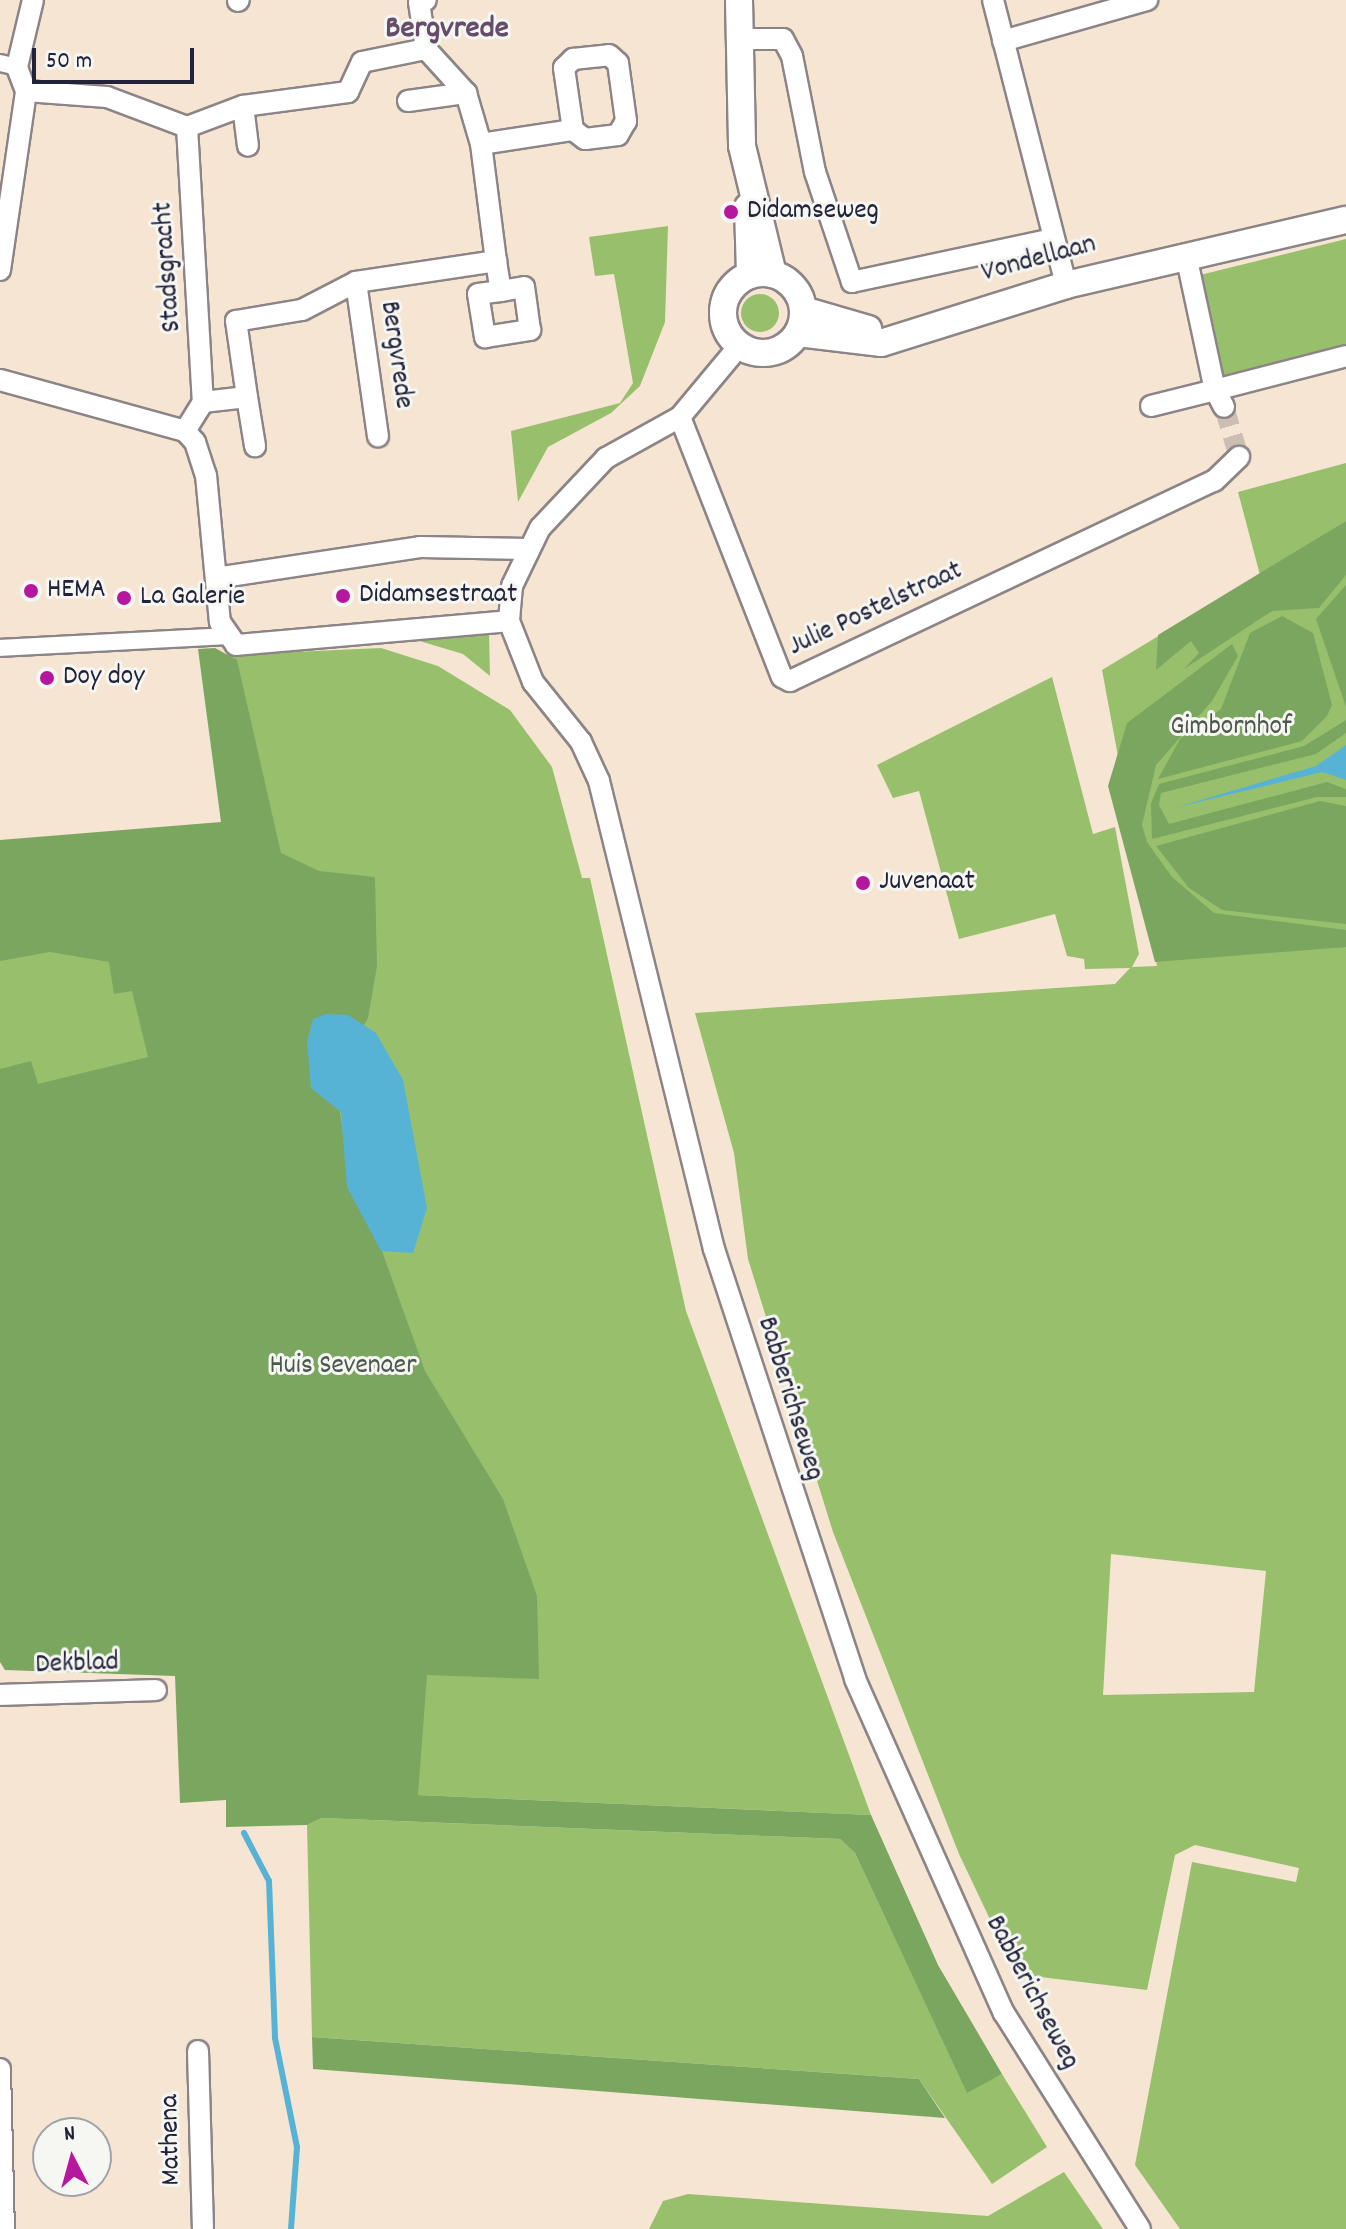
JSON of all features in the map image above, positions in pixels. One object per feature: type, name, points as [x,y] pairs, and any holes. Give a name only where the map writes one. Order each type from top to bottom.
[{"type":"street","points":[[0,270],[26,91],[9,65],[33,0]]},
{"type":"street","points":[[739,0],[738,39],[749,184],[761,275]]},
{"type":"street","points":[[993,0],[1066,285]]},
{"type":"street","points":[[1003,41],[1147,0]]},
{"type":"street","points":[[421,1],[426,49],[466,93],[481,144],[501,291]]},
{"type":"street","name":"Vondellaan","points":[[738,39],[783,39],[792,56],[815,172],[852,282],[1053,239]]},
{"type":"street","points":[[26,91],[107,97],[187,127],[243,106],[348,92],[362,62],[426,49]]},
{"type":"street","points":[[408,101],[466,93]]},
{"type":"street","points":[[243,106],[248,146]]},
{"type":"street","name":"Stadsgracht","points":[[187,127],[203,402]]},
{"type":"street","points":[[481,144],[573,130]]},
{"type":"street","name":"Vondellaan","points":[[800,322],[868,344],[1066,285],[1346,220]]},
{"type":"street","points":[[1186,255],[1220,398]]},
{"type":"street","name":"Bergvrede","points":[[247,397],[236,321],[302,310],[356,282],[496,261]]},
{"type":"street","points":[[761,275],[794,287],[800,322],[772,352],[740,345],[726,329],[723,307],[732,288],[761,275]]},
{"type":"street","name":"Bergvrede","points":[[356,282],[378,436]]},
{"type":"street","points":[[216,578],[420,547],[528,549],[594,469],[680,417],[740,345]]},
{"type":"street","points":[[1151,406],[1220,398],[1346,356]]},
{"type":"street","points":[[0,380],[185,431],[204,465],[216,578],[226,636],[236,645],[260,645],[385,627],[509,621]]},
{"type":"street","points":[[185,431],[203,402],[247,397],[255,446]]},
{"type":"street","name":"Julie Postelstraat","points":[[680,417],[782,677],[790,681],[1214,481],[1239,457]]},
{"type":"street","name":"Babberichseweg","points":[[528,549],[510,593],[509,621],[533,682],[581,742],[599,781],[714,1249],[855,1679],[1004,2013],[1140,2229]]},
{"type":"street","points":[[0,648],[226,636]]},
{"type":"street","name":"Dekblad","points":[[0,1695],[156,1690]]},
{"type":"street","name":"Mathena","points":[[198,2051],[203,2229]]},
{"type":"street","points":[[0,2069],[4,2229]]},
{"type":"green space","points":[[668,226],[665,322],[640,386],[611,413],[548,447],[518,502],[511,431],[620,403],[633,383],[614,274],[595,276],[589,237]]},
{"type":"green space","points":[[1346,239],[1346,345],[1224,376],[1207,327],[1200,275]]},
{"type":"green space","points":[[760,294],[773,300],[779,313],[773,326],[760,332],[747,326],[741,313],[747,300]]},
{"type":"green space","name":"Gimbornhof","points":[[1346,463],[1346,521],[1321,537],[1346,523],[1346,2229],[1180,2229],[1135,2165],[1192,1862],[1296,1882],[1299,1868],[1195,1845],[1175,1855],[1147,1990],[1016,1974],[959,1854],[833,1532],[748,1259],[734,1153],[695,1013],[1115,984],[1130,968],[1085,969],[1084,959],[1067,956],[1055,914],[959,939],[919,791],[893,798],[877,765],[1052,677],[1093,834],[1115,827],[1139,954],[1132,967],[1157,966],[1102,670],[1260,575],[1238,492]],"holes":[[[1111,1554],[1266,1571],[1254,1692],[1103,1695]]]},
{"type":"green space","points":[[1346,521],[1346,575],[1319,608],[1272,611],[1184,669],[1199,653],[1191,641],[1156,670],[1158,635]]},
{"type":"green space","points":[[1346,585],[1346,707],[1316,619]]},
{"type":"green space","name":"Gimbornhof","points":[[1282,616],[1313,633],[1332,705],[1327,716],[1302,741],[1158,779],[1180,739],[1221,709],[1250,633]]},
{"type":"green space","points":[[489,631],[490,676],[463,654],[396,634]]},
{"type":"green space","points":[[1232,644],[1238,656],[1212,701],[1156,765],[1142,825],[1147,842],[1172,877],[1214,913],[1346,930],[1346,947],[1155,962],[1108,786],[1127,723]]},
{"type":"green space","points":[[215,648],[237,660],[281,853],[319,871],[375,877],[377,966],[368,1018],[364,1025],[326,1014],[345,1148],[425,1371],[503,1499],[537,1596],[539,1679],[427,1675],[418,1795],[871,1815],[938,1965],[1002,2074],[967,2093],[855,1853],[840,1839],[322,1818],[307,1825],[226,1827],[226,1800],[180,1803],[175,1676],[5,1670],[0,1662],[0,1069],[31,1061],[38,1084],[148,1057],[132,991],[114,994],[109,962],[50,952],[0,961],[0,840],[221,822],[198,649]]},
{"type":"green space","name":"Huis Sevenaer","points":[[381,648],[438,666],[510,710],[552,767],[582,878],[590,878],[686,1311],[871,1815],[417,1795],[180,1670],[0,1657],[0,892],[226,835],[207,656]]},
{"type":"green space","points":[[1346,720],[1346,733],[1316,754],[1161,793],[1159,805],[1169,824],[1327,782],[1346,789],[1346,797],[1317,797],[1152,839],[1151,803],[1159,784],[1304,746]]},
{"type":"green space","points":[[1320,801],[1346,806],[1346,924],[1222,910],[1189,888],[1156,846]]},
{"type":"green space","points":[[322,1818],[840,1839],[855,1853],[967,2092],[1002,2074],[1047,2147],[992,2184],[919,2079],[312,2037],[307,1825]]},
{"type":"green space","points":[[312,2037],[919,2079],[945,2118],[313,2069]]},
{"type":"green space","points":[[1064,2172],[1103,2229],[649,2229],[663,2201],[688,2194],[988,2216]]},
{"type":"water","points":[[1346,745],[1346,780],[1322,772],[1174,808],[1316,766]]},
{"type":"water","points":[[326,1014],[348,1015],[376,1033],[403,1080],[427,1208],[413,1253],[381,1251],[347,1187],[341,1112],[311,1088],[307,1042],[313,1019]]},
{"type":"waterway","points":[[244,1833],[269,1881],[275,2038],[297,2147],[291,2229]]},
{"type":"tunnel","points":[[1224,407],[1239,457]]},
{"type":"place","name":"Didamseweg","points":[[731,212]]},
{"type":"place","name":"HEMA","points":[[31,591]]},
{"type":"place","name":"Didamsestraat","points":[[343,596]]},
{"type":"place","name":"La Galerie","points":[[124,598]]},
{"type":"place","name":"Doy doy","points":[[47,678]]},
{"type":"place","name":"Juvenaat","points":[[863,883]]},
{"type":"district","name":"Bergvrede","points":[[447,30]]}]
